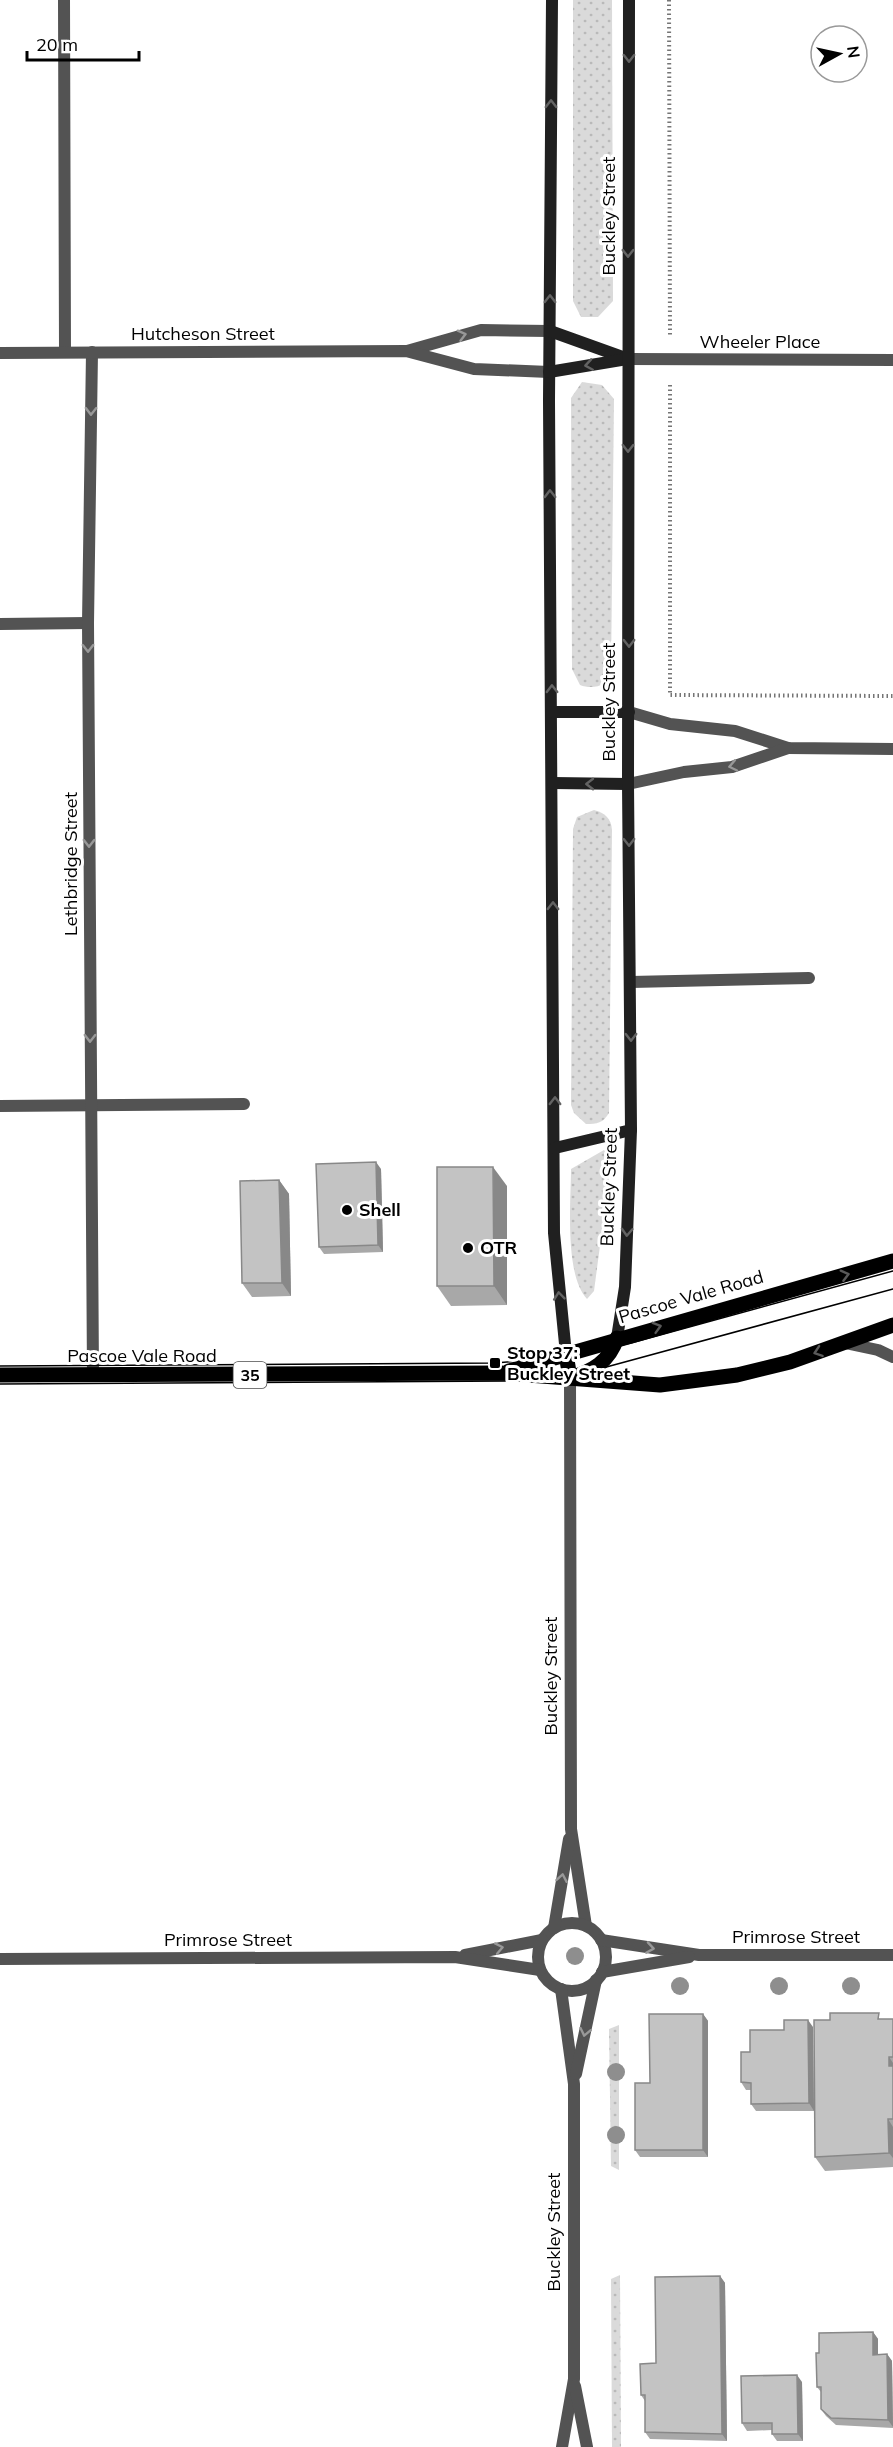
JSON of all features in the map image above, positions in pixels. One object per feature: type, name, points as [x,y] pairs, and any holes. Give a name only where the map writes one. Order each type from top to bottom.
[{"type":"main road","name":"Buckley Street","points":[[552,0],[549,372],[554,1247],[570,1378],[602,1363],[612,1353],[617,1338],[625,1287],[631,1130],[628,784],[629,0]]},
{"type":"main road","points":[[550,331],[628,359]]},
{"type":"main road","points":[[549,372],[628,359]]},
{"type":"main road","points":[[552,712],[629,712]]},
{"type":"main road","points":[[553,783],[628,784]]},
{"type":"main road","points":[[555,1148],[631,1130]]},
{"type":"main road","name":"Pascoe Vale Road","points":[[501,1373],[893,1261]]},
{"type":"main road","name":"Pascoe Vale Road","points":[[0,1375],[501,1373],[650,1385],[687,1383],[737,1375],[790,1362],[893,1325]]},
{"type":"street","points":[[64,0],[65,352]]},
{"type":"street","name":"Hutcheson Street","points":[[406,351],[481,330],[550,331]]},
{"type":"street","name":"Hutcheson Street","points":[[0,353],[406,351],[474,369],[549,372]]},
{"type":"street","name":"Lethbridge Street","points":[[92,352],[88,623],[93,1375]]},
{"type":"street","name":"Wheeler Place","points":[[628,359],[893,360]]},
{"type":"street","points":[[0,624],[88,623]]},
{"type":"street","points":[[629,712],[670,724],[735,731],[788,748],[893,749]]},
{"type":"street","points":[[628,784],[684,772],[732,767],[788,748]]},
{"type":"street","points":[[631,982],[809,978]]},
{"type":"street","points":[[0,1106],[244,1104]]},
{"type":"street","points":[[845,1343],[878,1350],[893,1357]]},
{"type":"street","name":"Buckley Street","points":[[570,1378],[571,1829],[586,1926]]},
{"type":"street","name":"Buckley Street","points":[[554,1928],[571,1829]]},
{"type":"street","points":[[564,1923],[586,1926],[601,1940],[605,1962],[599,1976],[580,1990],[561,1989],[549,1982],[540,1970],[538,1949],[542,1940],[554,1928],[564,1923]]},
{"type":"street","name":"Primrose Street","points":[[455,1957],[542,1940]]},
{"type":"street","name":"Primrose Street","points":[[601,1940],[699,1955],[893,1955]]},
{"type":"street","name":"Primrose Street","points":[[599,1976],[699,1955]]},
{"type":"street","name":"Primrose Street","points":[[0,1959],[455,1957],[540,1970]]},
{"type":"street","name":"Buckley Street","points":[[574,2084],[599,1976]]},
{"type":"street","name":"Buckley Street","points":[[561,1989],[574,2084],[574,2379],[562,2447]]},
{"type":"street","name":"Buckley Street","points":[[574,2379],[587,2447]]},
{"type":"path","points":[[669,0],[670,695],[893,696]]},
{"type":"shaded area","points":[[573,0],[612,0],[613,301],[598,317],[581,317],[573,301]]},
{"type":"shaded area","points":[[582,382],[602,385],[614,399],[611,672],[607,681],[595,687],[580,685],[572,669],[571,398]]},
{"type":"shaded area","points":[[594,810],[607,817],[612,830],[609,1113],[599,1122],[586,1124],[574,1113],[571,1105],[573,829],[577,817]]},
{"type":"shaded area","points":[[604,1150],[612,1155],[594,1291],[587,1299],[580,1288],[572,1255],[571,1169]]},
{"type":"shaded area","points":[[619,2025],[619,2170],[611,2166],[609,2029]]},
{"type":"shaded area","points":[[620,2275],[621,2447],[612,2447],[611,2279]]},
{"type":"building","points":[[376,1162],[378,1245],[319,1247],[316,1164]]},
{"type":"building","points":[[437,1167],[493,1167],[494,1286],[437,1286]]},
{"type":"building","points":[[279,1180],[282,1283],[242,1283],[240,1181]]},
{"type":"building","points":[[830,2013],[879,2013],[878,2019],[893,2019],[893,2057],[889,2057],[889,2066],[893,2066],[893,2119],[888,2119],[889,2153],[815,2157],[814,2020],[830,2020]]},
{"type":"building","points":[[649,2014],[703,2014],[703,2150],[635,2150],[635,2083],[650,2083]]},
{"type":"building","points":[[784,2020],[808,2020],[809,2103],[751,2104],[751,2083],[741,2082],[741,2052],[750,2052],[750,2030],[784,2030]]},
{"type":"building","points":[[720,2276],[722,2434],[645,2432],[645,2395],[641,2395],[640,2364],[656,2363],[655,2277]]},
{"type":"building","points":[[873,2332],[873,2355],[887,2354],[888,2420],[831,2418],[821,2409],[821,2387],[817,2387],[816,2353],[819,2353],[819,2333]]},
{"type":"building","points":[[797,2375],[798,2434],[772,2434],[772,2423],[742,2423],[741,2376]]},
{"type":"tram line","points":[[0,1366],[495,1363],[566,1357],[631,1343],[893,1271]]},
{"type":"tram line","points":[[0,1384],[517,1381],[599,1369],[893,1289]]},
{"type":"place","name":"Shell","points":[[347,1210]]},
{"type":"place","name":"OTR","points":[[468,1248]]},
{"type":"place","name":"Stop 37: Buckley Street","points":[[495,1363]]}]
